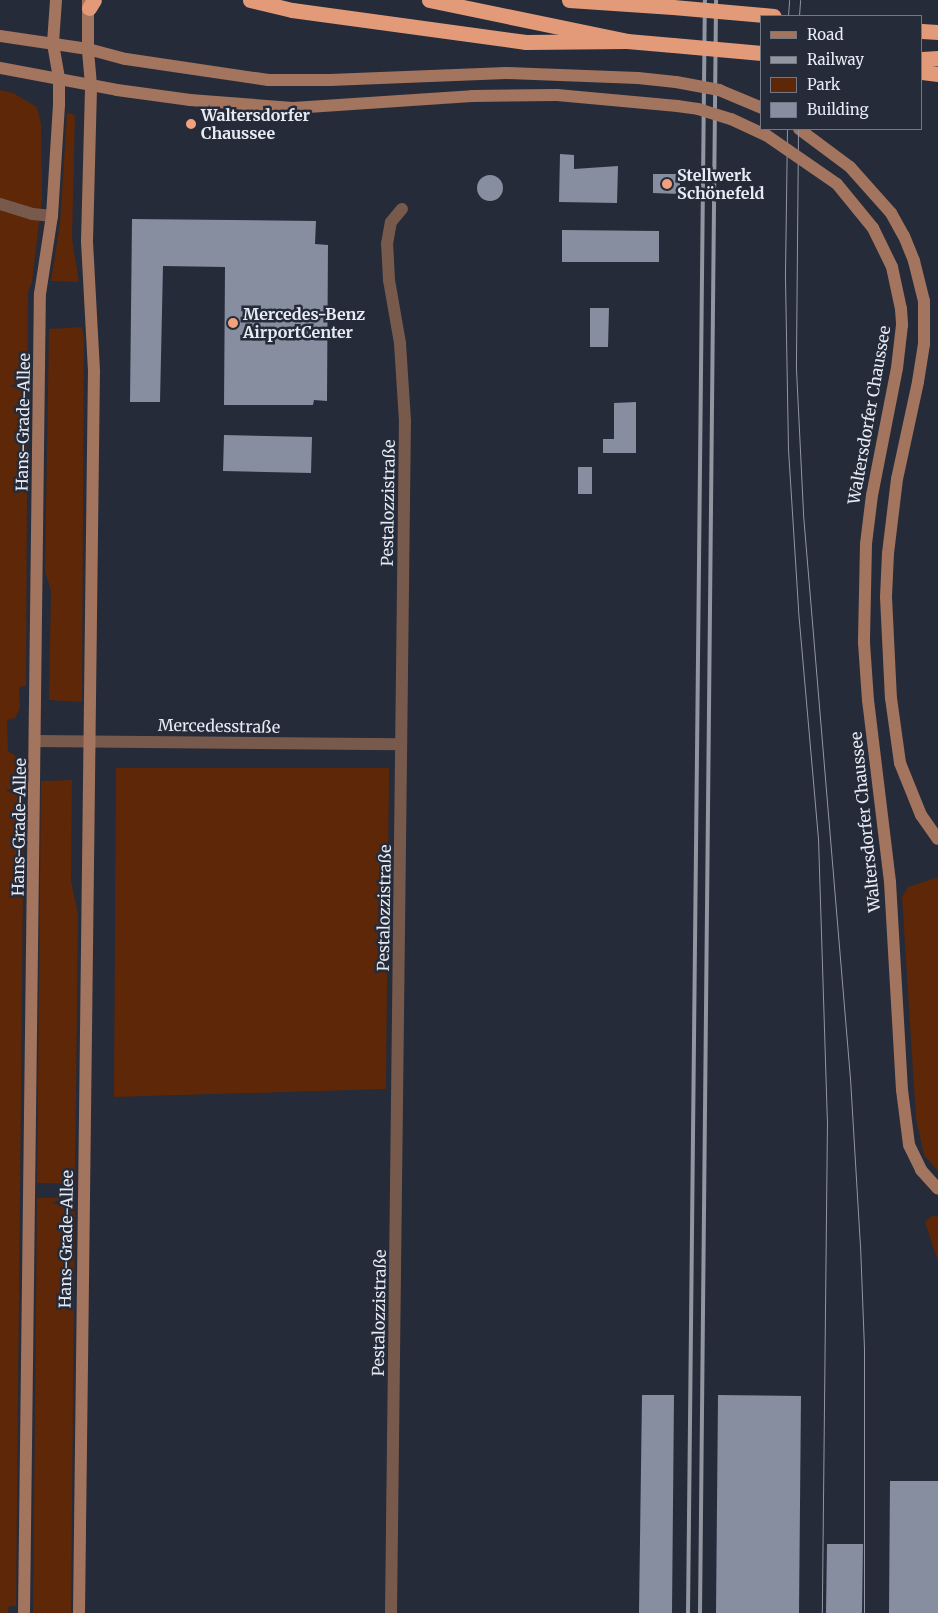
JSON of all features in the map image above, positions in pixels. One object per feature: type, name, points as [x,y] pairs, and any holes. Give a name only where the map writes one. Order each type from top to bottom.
[{"type":"highway","points":[[250,0],[292,10],[526,42],[627,41],[760,53]]},
{"type":"highway","points":[[429,0],[627,41]]},
{"type":"highway","points":[[569,0],[763,15]]},
{"type":"highway","points":[[923,31],[938,32]]},
{"type":"highway","points":[[923,59],[938,58]]},
{"type":"highway","points":[[923,72],[938,74]]},
{"type":"main road","name":"Hans-Grade-Allee","points":[[24,1613],[40,294],[52,216],[59,78],[54,43],[56,0]]},
{"type":"main road","name":"Hans-Grade-Allee","points":[[79,1613],[94,371],[87,241],[91,85],[88,49],[90,2]]},
{"type":"main road","points":[[0,36],[88,49],[126,59],[268,80],[330,80],[506,73],[638,78],[676,82],[718,90],[760,107]]},
{"type":"main road","name":"Waltersdorfer Chaussee","points":[[0,68],[91,85],[190,100],[293,108],[472,96],[557,95],[677,106],[731,119],[766,135],[837,184],[874,228],[892,267],[901,309],[902,325],[897,368],[872,495],[866,544],[864,644],[868,700],[890,882],[902,1090],[909,1145],[921,1170],[938,1189]]},
{"type":"main road","points":[[800,130],[838,156],[871,188],[891,213],[904,236],[914,261],[924,301],[924,344],[918,382],[897,480],[888,553],[886,597],[891,698],[900,763],[921,815],[938,839]]},
{"type":"street","points":[[0,204],[33,214],[52,216]]},
{"type":"street","name":"Pestalozzistraße","points":[[391,1613],[405,421],[400,342],[389,280],[387,244],[391,222],[402,209]]},
{"type":"street","name":"Mercedesstraße","points":[[36,741],[401,744]]},
{"type":"green space","points":[[0,90],[13,93],[37,107],[41,124],[42,199],[32,282],[28,292],[26,686],[19,687],[20,708],[15,718],[7,720],[8,751],[17,757],[16,783],[24,783],[16,1606],[9,1606],[8,1613],[0,1613]]},
{"type":"green space","points":[[67,113],[75,115],[72,239],[79,282],[51,281],[60,224]]},
{"type":"green space","points":[[82,327],[84,340],[82,702],[49,700],[51,591],[45,571],[49,329]]},
{"type":"green space","points":[[116,768],[389,768],[386,1089],[114,1097]]},
{"type":"green space","points":[[72,780],[71,881],[78,914],[75,1184],[37,1183],[41,781]]},
{"type":"green space","points":[[935,878],[938,879],[938,1171],[924,1155],[916,1118],[902,897],[908,887]]},
{"type":"green space","points":[[37,1198],[75,1198],[71,1613],[33,1613]]},
{"type":"green space","points":[[933,1215],[938,1217],[938,1261],[925,1222]]},
{"type":"building","points":[[560,154],[574,155],[574,169],[618,166],[617,203],[559,202]]},
{"type":"building","name":"Stellwerk Schönefeld","points":[[653,174],[680,174],[680,194],[653,193]]},
{"type":"building","points":[[490,175],[499,179],[503,188],[499,197],[490,201],[481,197],[477,188],[481,179]]},
{"type":"building","points":[[132,219],[316,221],[315,244],[328,245],[327,401],[314,400],[313,405],[224,405],[225,267],[163,266],[160,402],[130,402]]},
{"type":"building","points":[[562,230],[659,231],[659,262],[562,262]]},
{"type":"building","points":[[590,308],[609,308],[608,347],[590,347]]},
{"type":"building","points":[[636,402],[636,453],[603,453],[603,439],[614,439],[614,403]]},
{"type":"building","points":[[224,435],[312,437],[311,473],[223,471]]},
{"type":"building","points":[[578,467],[592,467],[592,494],[578,494]]},
{"type":"building","points":[[642,1395],[674,1395],[672,1613],[639,1613]]},
{"type":"building","points":[[718,1395],[801,1396],[799,1613],[716,1613]]},
{"type":"building","points":[[890,1481],[938,1481],[938,1613],[889,1613]]},
{"type":"building","points":[[827,1544],[863,1544],[862,1613],[826,1613]]},
{"type":"tram line","points":[[788,15],[789,0]]},
{"type":"tram line","points":[[799,15],[800,0]]},
{"type":"tram line","points":[[787,130],[785,278],[788,449],[798,610],[818,838],[827,1119],[822,1613]]},
{"type":"tram line","points":[[798,130],[796,369],[803,514],[850,1078],[860,1244],[864,1350],[864,1613]]},
{"type":"railway","points":[[688,1613],[705,0]]},
{"type":"railway","points":[[700,1613],[716,0]]},
{"type":"place","name":"Waltersdorfer Chaussee","points":[[191,124]]},
{"type":"place","name":"Stellwerk Schönefeld","points":[[667,184]]},
{"type":"place","name":"Mercedes-Benz AirportCenter","points":[[233,323]]}]
